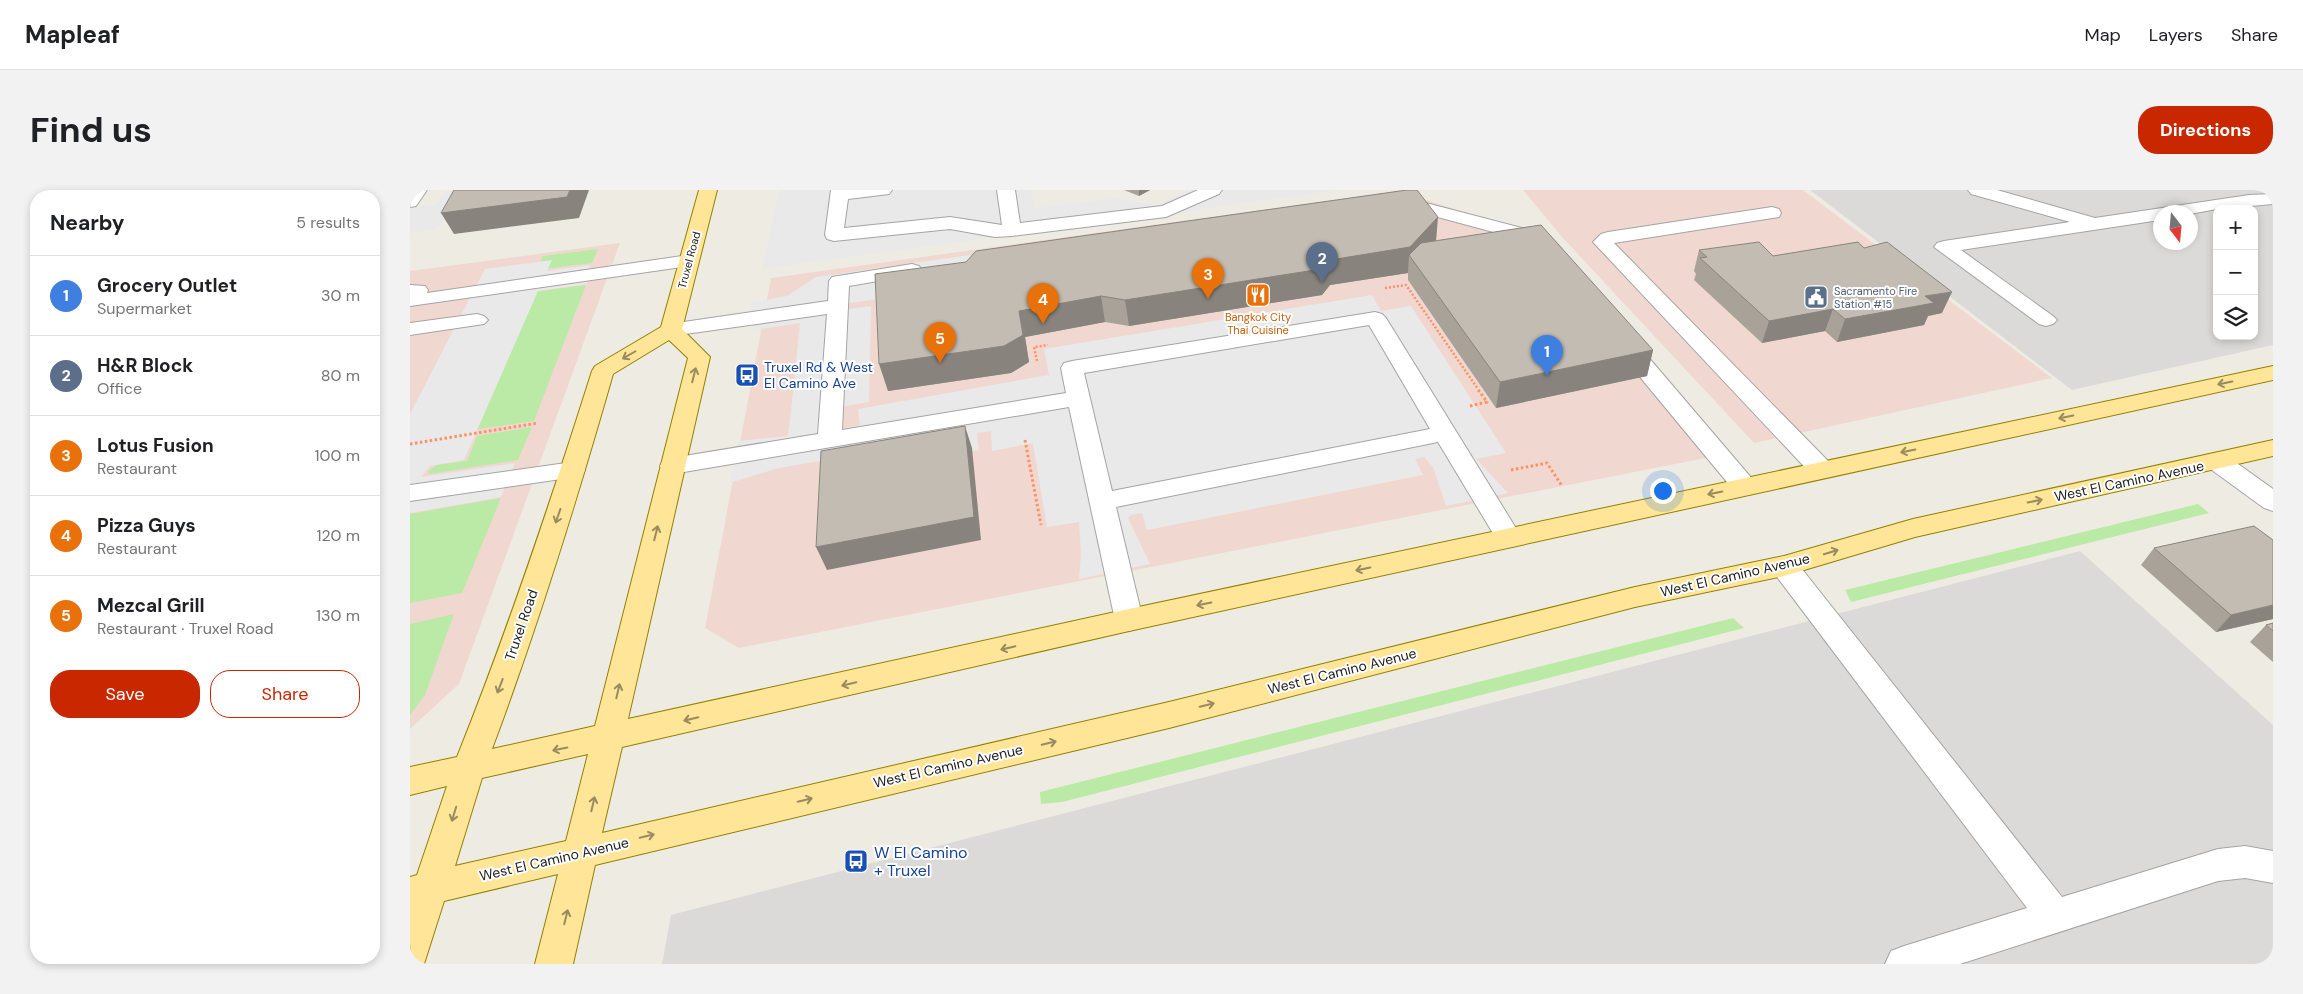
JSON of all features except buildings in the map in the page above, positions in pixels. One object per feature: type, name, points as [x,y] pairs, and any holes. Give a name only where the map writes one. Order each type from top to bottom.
[{"type":"main road","name":"Truxel Road","points":[[410,953],[421,891],[507,669],[573,470],[603,371],[671,330],[708,190]]},
{"type":"main road","points":[[554,964],[699,357],[671,330]]},
{"type":"main road","points":[[410,781],[1129,620],[2273,373]]},
{"type":"main road","name":"West El Camino Avenue","points":[[421,891],[1169,715],[1635,597],[1784,566],[1913,528],[2218,462],[2273,448]]},
{"type":"street","points":[[410,202],[418,190]]},
{"type":"street","points":[[884,190],[839,193],[834,235],[950,223],[995,231],[1012,230],[1166,211],[1213,190]]},
{"type":"street","points":[[1006,190],[1012,230]]},
{"type":"street","points":[[1977,190],[2096,224]]},
{"type":"street","points":[[2198,205],[2243,195],[2271,207]]},
{"type":"street","points":[[1378,203],[1397,200],[1534,237],[1553,259]]},
{"type":"street","points":[[1772,213],[1608,238],[1603,242],[1822,470]]},
{"type":"street","points":[[2046,320],[1944,248],[2153,215]]},
{"type":"street","points":[[410,291],[418,290],[412,301],[689,261]]},
{"type":"street","points":[[830,440],[839,281],[927,268]]},
{"type":"street","points":[[671,330],[838,306]]},
{"type":"street","points":[[1129,620],[1072,368],[1375,318],[1510,538]]},
{"type":"street","points":[[410,329],[477,320]]},
{"type":"street","points":[[1610,327],[1745,487]]},
{"type":"street","points":[[672,466],[1079,398]]},
{"type":"street","points":[[1102,501],[1446,433]]},
{"type":"street","points":[[2218,462],[2273,502]]},
{"type":"street","points":[[410,493],[573,470]]},
{"type":"street","points":[[1784,566],[2054,915]]},
{"type":"street","points":[[1904,964],[2054,915],[2218,865],[2245,862],[2273,867]]},
{"type":"path","points":[[1019,409],[1040,525]]},
{"type":"path","points":[[410,444],[445,440],[538,423]]},
{"type":"shaded area","points":[[467,190],[437,229],[410,233],[410,208],[435,205],[446,191]]},
{"type":"shaded area","points":[[779,190],[1031,190],[1035,208],[1115,198],[1157,205],[1187,190],[1339,190],[762,269]]},
{"type":"shaded area","points":[[1523,190],[1803,190],[2052,378],[1754,443],[1562,237]]},
{"type":"shaded area","points":[[1810,190],[2273,190],[2273,345],[2072,390]]},
{"type":"shaded area","points":[[1398,191],[1514,228],[1711,457],[739,648],[705,628],[771,278]]},
{"type":"shaded area","points":[[1374,197],[878,299],[843,304],[842,310],[871,306],[869,402],[840,407],[838,429],[860,425],[858,409],[1049,375],[1044,349],[1372,295],[1381,311],[1411,306],[1506,453],[1476,459],[1508,493],[1446,506],[1433,467],[1424,457],[1415,459],[1423,475],[1147,530],[1142,513],[1131,515],[1128,518],[1150,564],[1079,579],[1081,554],[1079,522],[1047,527],[1033,443],[992,451],[991,431],[977,433],[979,450],[932,457],[832,459],[779,468],[729,483],[738,441],[788,436],[790,420],[800,323],[754,330],[751,303],[787,296],[816,277]]},
{"type":"shaded area","points":[[620,243],[459,684],[410,729],[410,271]]},
{"type":"shaded area","points":[[552,260],[547,271],[590,265],[587,284],[538,291],[464,460],[430,466],[421,477],[515,463],[501,497],[410,513],[410,414],[485,269]]},
{"type":"shaded area","points":[[2080,551],[2273,725],[2273,964],[662,964],[671,915]]},
{"type":"green space","points":[[598,249],[592,263],[536,270],[543,256]]},
{"type":"green space","points":[[586,285],[534,421],[472,430],[533,292]]},
{"type":"green space","points":[[532,427],[518,460],[429,474],[428,471],[437,465],[467,461],[477,436]]},
{"type":"green space","points":[[501,498],[462,593],[410,603],[410,514]]},
{"type":"green space","points":[[2198,504],[2209,513],[1851,602],[1845,590]]},
{"type":"green space","points":[[454,614],[425,695],[410,715],[410,624]]},
{"type":"green space","points":[[1733,618],[1744,628],[1062,802],[1041,804],[1040,792]]},
{"type":"place","name":"H&R Block","points":[[1322,283]]},
{"type":"place","name":"Bangkok City Thai Cuisine","points":[[1258,295]]},
{"type":"place","name":"Sacramento Fire Station #15","points":[[1816,297]]},
{"type":"place","name":"Lotus Fusion","points":[[1208,299]]},
{"type":"place","name":"Pizza Guys","points":[[1043,324]]},
{"type":"place","name":"Mezcal Grill","points":[[940,363]]},
{"type":"place","name":"Truxel Rd & West El Camino Ave","points":[[747,375]]},
{"type":"place","name":"Grocery Outlet","points":[[1547,376]]},
{"type":"place","name":"W El Camino + Truxel","points":[[856,861]]}]
